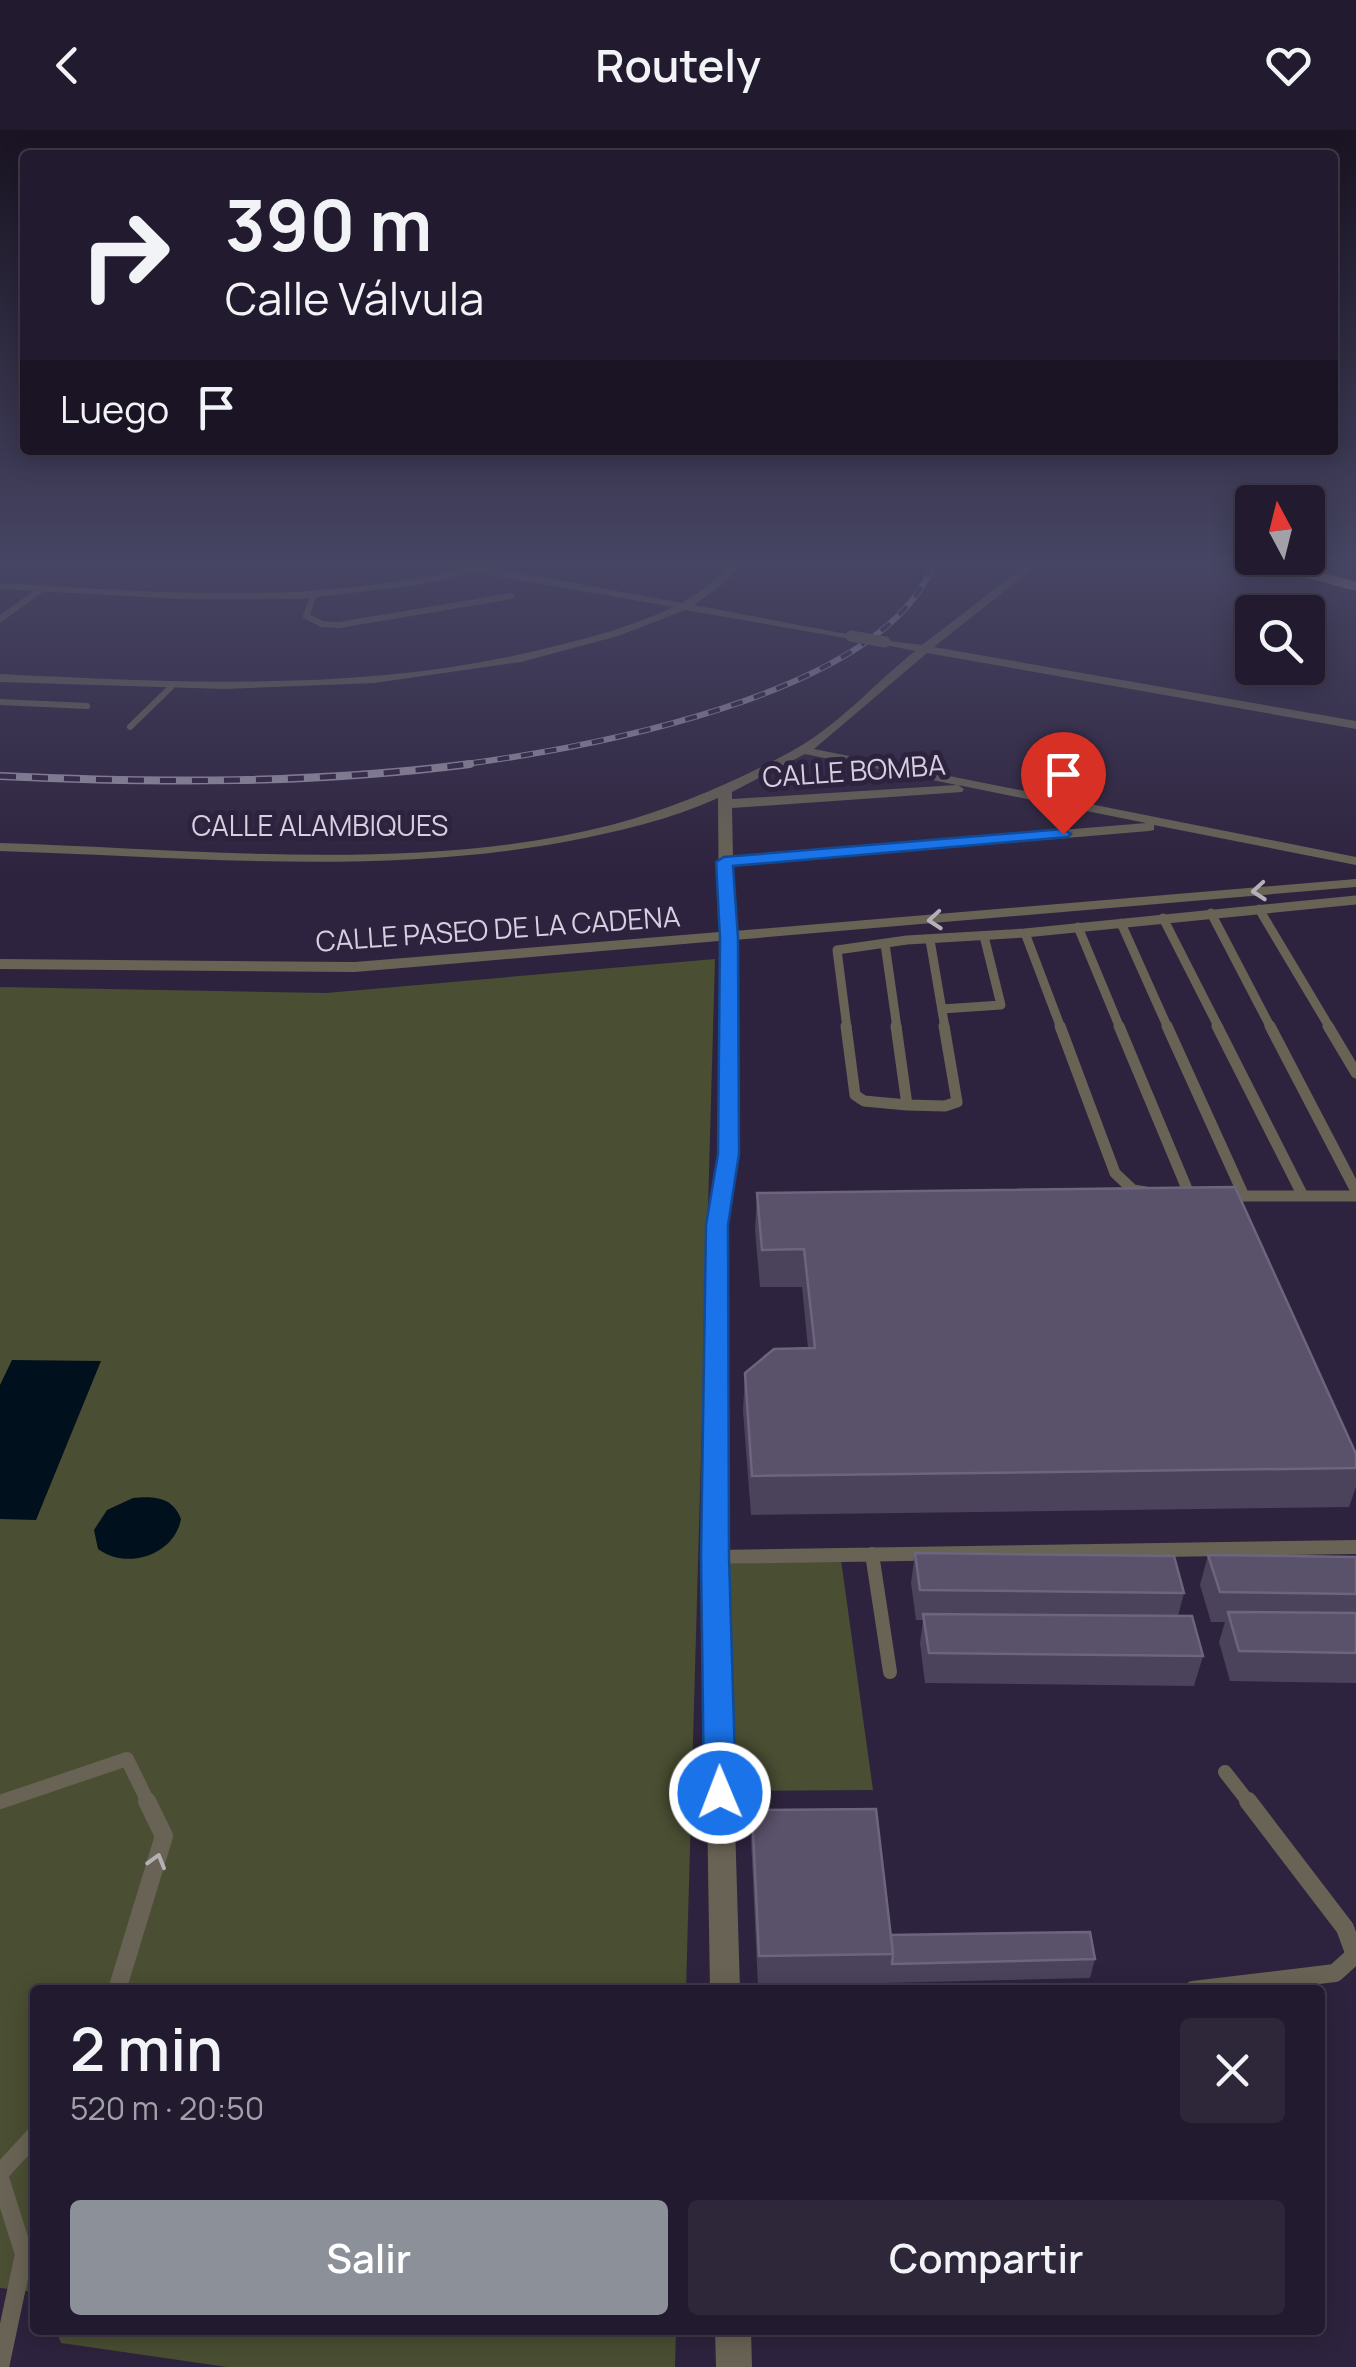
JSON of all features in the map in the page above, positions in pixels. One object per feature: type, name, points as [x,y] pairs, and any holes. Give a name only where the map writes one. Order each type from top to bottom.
[{"type":"street","points":[[3,680],[171,686],[317,685],[475,666]]},
{"type":"street","name":"CALLE ALAMBIQUES","points":[[4,851],[347,856],[440,853],[560,838],[724,798],[802,750],[903,666]]},
{"type":"street","points":[[1023,666],[1356,725]]},
{"type":"street","points":[[802,750],[1356,861]]},
{"type":"street","name":"CALLE BOMBA","points":[[724,798],[987,788]]},
{"type":"street","points":[[724,798],[729,938],[729,1154],[717,1225],[715,1557],[724,1985]]},
{"type":"street","points":[[724,862],[1176,825]]},
{"type":"street","name":"CALLE PASEO DE LA CADENA","points":[[0,964],[354,967],[1356,883]]},
{"type":"street","points":[[733,2335],[734,2367]]},
{"type":"lane","points":[[130,727],[171,686]]},
{"type":"lane","points":[[0,702],[87,706]]},
{"type":"lane","points":[[930,940],[957,1102],[945,1106],[864,1101],[855,1095],[837,950],[885,944],[1356,900]]},
{"type":"lane","points":[[1259,908],[1356,1073]]},
{"type":"lane","points":[[1078,927],[1184,1196],[1356,1193],[1212,913]]},
{"type":"lane","points":[[1163,918],[1303,1196]]},
{"type":"lane","points":[[1121,923],[1244,1196]]},
{"type":"lane","points":[[1025,933],[1115,1173],[1133,1190],[1163,1194]]},
{"type":"lane","points":[[942,1009],[1001,1005],[984,936]]},
{"type":"lane","points":[[885,944],[907,1105]]},
{"type":"lane","points":[[715,1557],[1356,1547]]},
{"type":"lane","points":[[872,1554],[890,1672]]},
{"type":"lane","points":[[0,1802],[126,1759],[164,1836],[119,1985]]},
{"type":"lane","points":[[1225,1772],[1345,1928],[1355,1954],[1336,1974],[1238,1985]]},
{"type":"lane","points":[[0,2367],[24,2254],[0,2175],[30,2142]]},
{"type":"green space","points":[[715,959],[686,1985],[30,1985],[30,2291],[0,2288],[0,987],[326,993]]},
{"type":"green space","points":[[841,1560],[873,1790],[734,1791],[724,1564]]},
{"type":"green space","points":[[58,2335],[676,2335],[675,2367],[227,2367],[61,2343]]},
{"type":"water","points":[[12,1360],[101,1361],[36,1520],[0,1519],[0,1385]]},
{"type":"water","points":[[133,1498],[168,1502],[181,1519],[177,1532],[147,1556],[122,1558],[98,1549],[94,1530],[107,1510]]},
{"type":"building","points":[[1235,1187],[1356,1454],[1356,1468],[752,1476],[745,1373],[774,1349],[815,1348],[804,1249],[762,1250],[757,1193]]},
{"type":"building","points":[[915,1553],[1174,1556],[1184,1593],[920,1590]]},
{"type":"building","points":[[1208,1555],[1356,1557],[1356,1594],[1220,1592]]},
{"type":"building","points":[[1228,1612],[1356,1613],[1356,1653],[1239,1651]]},
{"type":"building","points":[[923,1614],[1192,1616],[1203,1656],[929,1653]]},
{"type":"building","points":[[876,1809],[893,1954],[759,1956],[752,1810]]},
{"type":"building","points":[[1090,1932],[1095,1959],[892,1964],[891,1935]]},
{"type":"railway","points":[[450,766],[646,730],[722,709],[823,666]]},
{"type":"railway","points":[[0,776],[235,780],[470,764]]},
{"type":"route","points":[[720,1793],[715,1557],[717,1225],[729,1154],[729,938],[724,862],[1063,834]]}]
